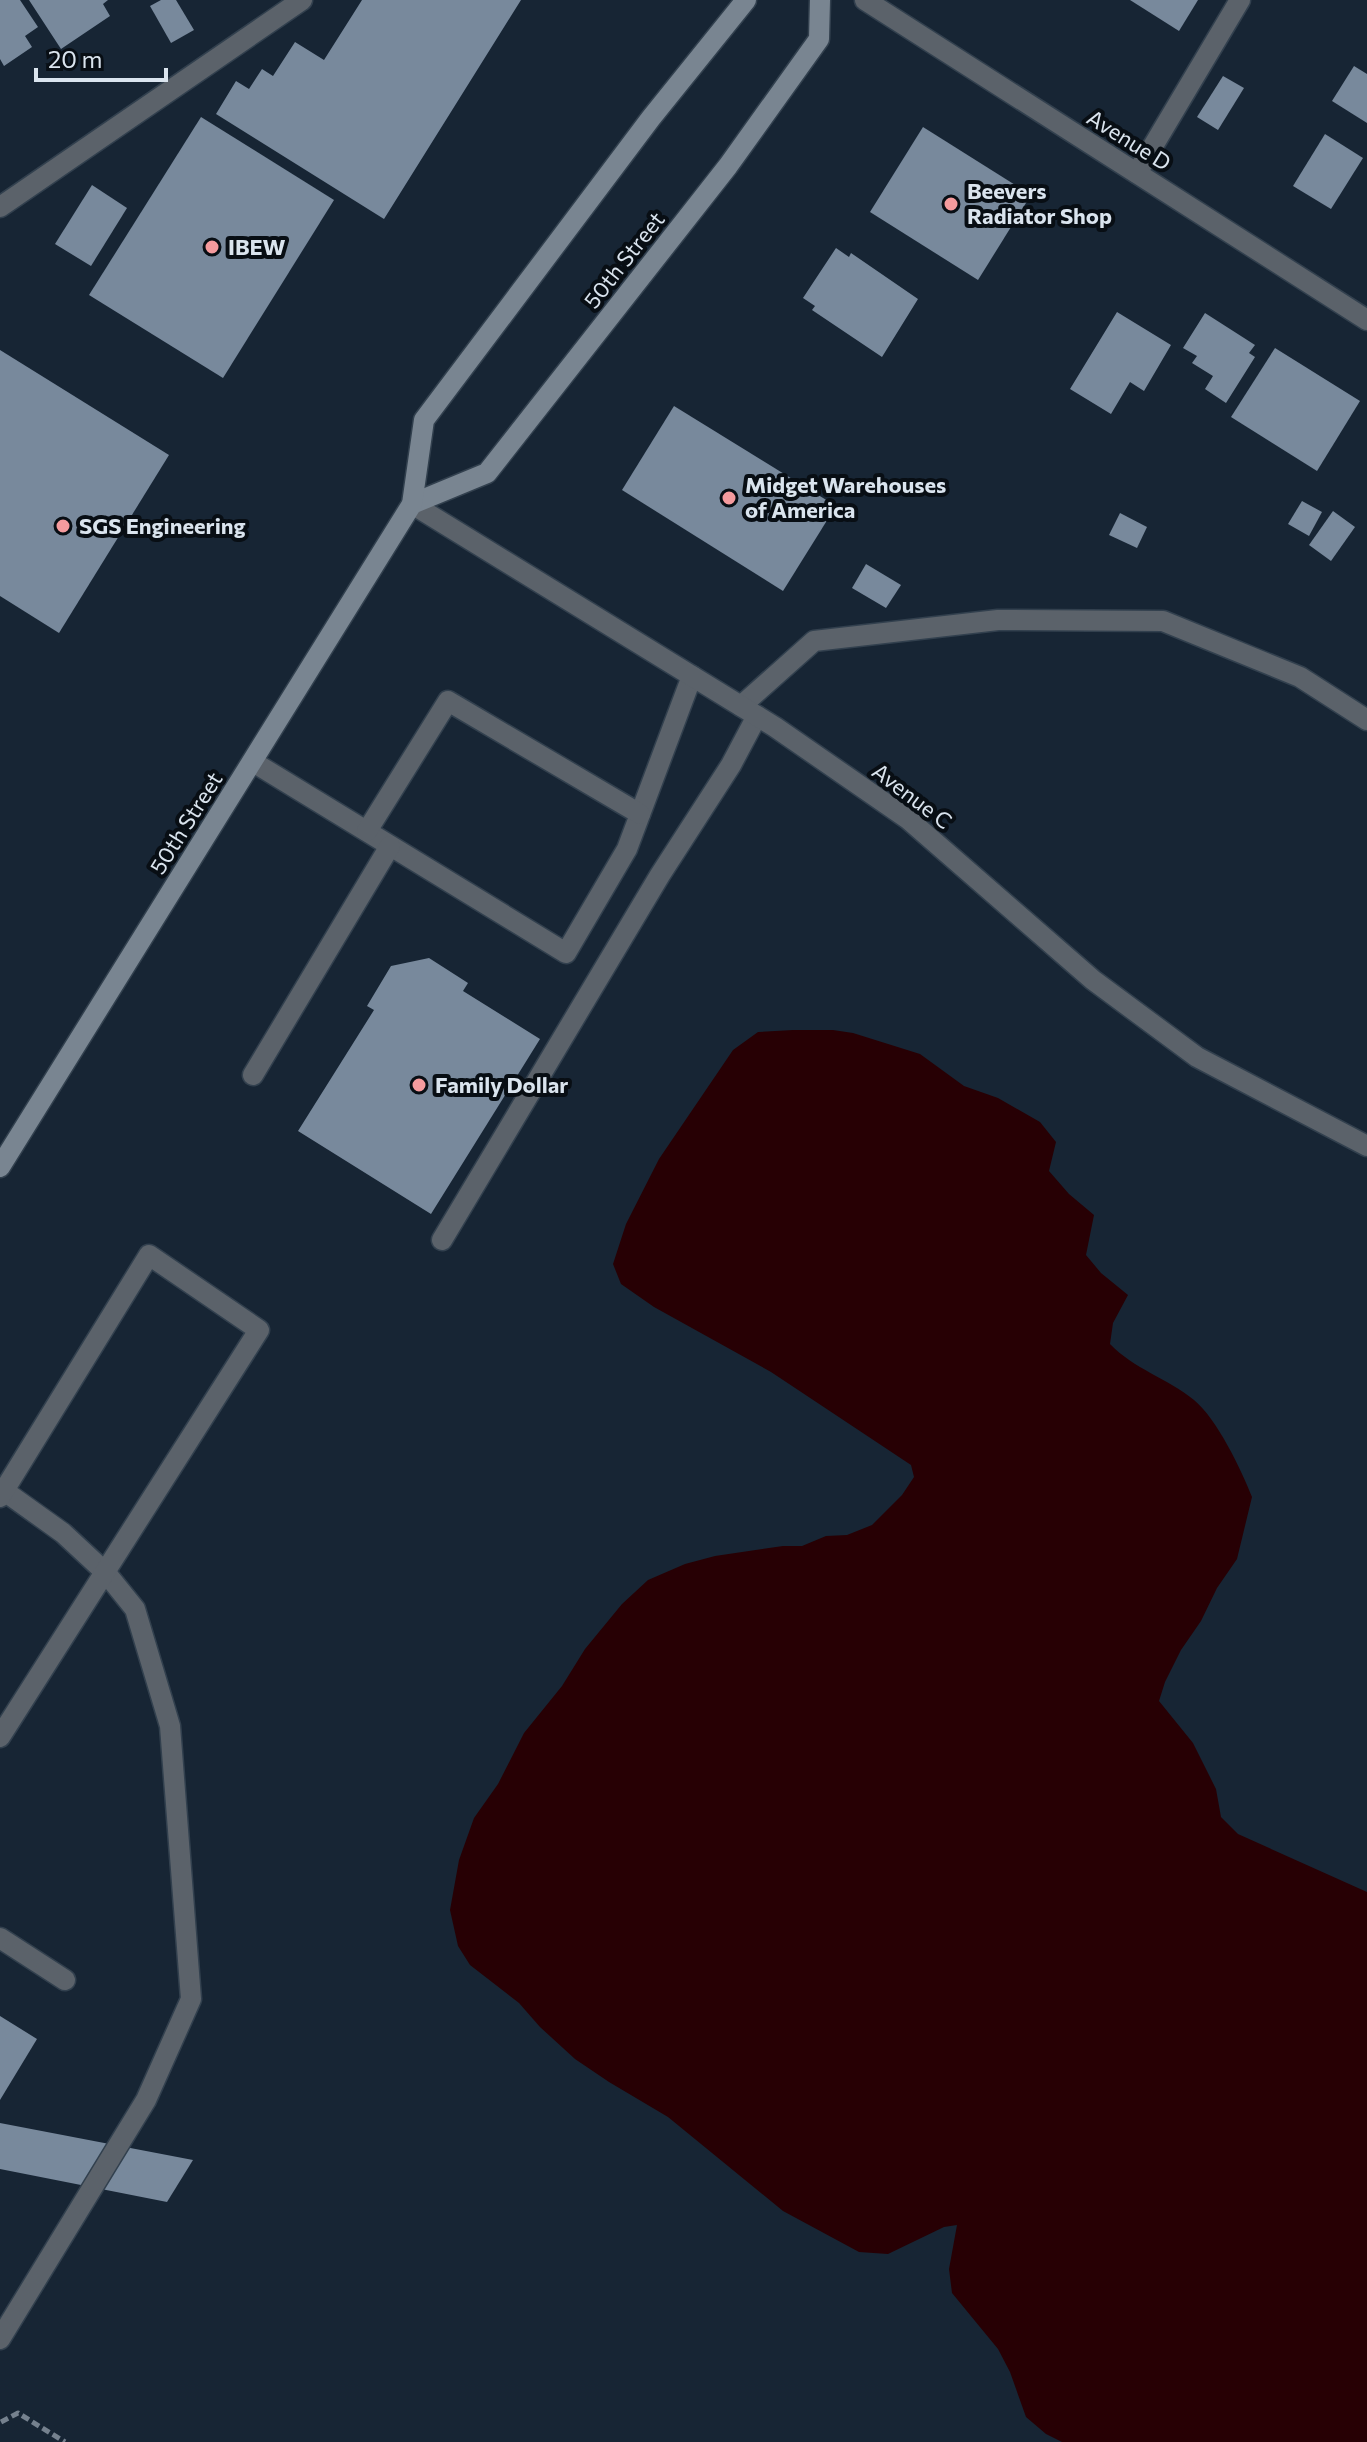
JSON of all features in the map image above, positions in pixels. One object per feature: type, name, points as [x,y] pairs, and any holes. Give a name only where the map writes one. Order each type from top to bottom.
[{"type":"main road","name":"50th Street","points":[[0,1167],[412,504],[424,420],[651,118],[746,0]]},
{"type":"main road","name":"50th Street","points":[[412,504],[487,473],[728,166],[810,52],[819,39],[820,0]]},
{"type":"street","points":[[0,207],[302,0]]},
{"type":"street","name":"Avenue D","points":[[865,0],[1367,320]]},
{"type":"street","points":[[1137,173],[1240,0]]},
{"type":"street","name":"Avenue C","points":[[412,504],[749,711],[908,819],[1093,980],[1197,1057],[1367,1146]]},
{"type":"street","points":[[442,1240],[660,875],[731,765],[749,711],[814,641],[998,620],[1163,621],[1300,677],[1367,720]]},
{"type":"street","points":[[253,762],[566,953],[627,849],[692,676]]},
{"type":"street","points":[[367,831],[448,701],[640,814]]},
{"type":"street","points":[[253,1075],[390,846]]},
{"type":"street","points":[[0,1737],[106,1573],[259,1330],[149,1255],[1,1492],[63,1533],[106,1573],[135,1609],[170,1726],[191,1999],[146,2100],[8,2314],[0,2339]]},
{"type":"street","points":[[0,1938],[65,1980]]},
{"type":"path","points":[[1,2422],[18,2413],[65,2442]]},
{"type":"shaded area","points":[[758,1032],[853,1033],[920,1054],[964,1086],[998,1098],[1040,1122],[1056,1142],[1049,1171],[1069,1194],[1094,1215],[1086,1255],[1101,1273],[1128,1295],[1113,1323],[1110,1344],[1129,1360],[1184,1392],[1203,1408],[1228,1445],[1252,1497],[1237,1559],[1181,1650],[1159,1701],[1193,1743],[1216,1789],[1221,1817],[1238,1834],[1367,1892],[1367,2442],[1062,2442],[1046,2434],[1026,2417],[998,2349],[952,2293],[949,2269],[957,2225],[944,2227],[888,2254],[859,2252],[783,2211],[668,2117],[575,2059],[519,2003],[470,1965],[458,1946],[450,1910],[459,1860],[474,1818],[498,1784],[524,1733],[622,1604],[648,1580],[685,1564],[715,1556],[802,1546],[826,1536],[847,1535],[872,1525],[902,1495],[914,1477],[911,1465],[771,1372],[654,1307],[621,1284],[613,1264],[626,1224],[659,1159],[733,1050]]},
{"type":"building","points":[[0,0],[20,0],[38,27],[25,36],[32,47],[4,66],[0,59]]},
{"type":"building","points":[[29,0],[108,0],[103,4],[110,16],[61,49]]},
{"type":"building","points":[[161,0],[176,0],[194,30],[171,43],[150,6]]},
{"type":"building","points":[[362,0],[521,0],[384,219],[216,114],[236,81],[249,89],[262,69],[273,76],[295,42],[324,60]]},
{"type":"building","points":[[1130,0],[1198,0],[1179,31]]},
{"type":"building","points":[[1354,66],[1367,74],[1367,123],[1332,101]]},
{"type":"building","points":[[1223,76],[1244,88],[1218,130],[1197,117]]},
{"type":"building","name":"IBEW","points":[[201,117],[334,200],[223,378],[89,295]]},
{"type":"building","name":"Beevers Radiator Shop","points":[[923,127],[1031,195],[978,280],[870,212]]},
{"type":"building","points":[[1325,134],[1363,158],[1331,209],[1293,186]]},
{"type":"building","points":[[92,185],[127,208],[91,266],[55,244]]},
{"type":"building","points":[[836,248],[849,257],[851,253],[918,299],[882,357],[812,310],[815,306],[803,298]]},
{"type":"building","points":[[1117,312],[1171,345],[1144,391],[1130,382],[1111,414],[1070,389]]},
{"type":"building","points":[[1205,313],[1255,345],[1249,353],[1255,357],[1226,403],[1205,389],[1213,376],[1192,363],[1197,356],[1183,348]]},
{"type":"building","points":[[1275,348],[1360,401],[1317,471],[1231,417]]},
{"type":"building","name":"SGS Engineering","points":[[0,350],[169,455],[59,633],[0,596]]},
{"type":"building","name":"Midget Warehouses of America","points":[[674,406],[836,506],[783,591],[622,490]]},
{"type":"building","points":[[1302,501],[1322,512],[1309,536],[1288,524]]},
{"type":"building","points":[[1333,511],[1355,527],[1331,561],[1309,545]]},
{"type":"building","points":[[1120,513],[1147,527],[1137,548],[1109,535]]},
{"type":"building","points":[[866,564],[901,585],[886,608],[852,588]]},
{"type":"building","name":"Family Dollar","points":[[429,958],[468,983],[463,991],[540,1039],[431,1214],[298,1131],[374,1010],[367,1006],[391,966]]},
{"type":"building","points":[[0,2016],[37,2039],[0,2100]]},
{"type":"building","points":[[0,2123],[193,2160],[167,2202],[0,2169]]},
{"type":"place","name":"Beevers Radiator Shop","points":[[951,204]]},
{"type":"place","name":"IBEW","points":[[212,247]]},
{"type":"place","name":"Midget Warehouses of America","points":[[729,498]]},
{"type":"place","name":"SGS Engineering","points":[[63,526]]},
{"type":"place","name":"Family Dollar","points":[[419,1085]]}]
